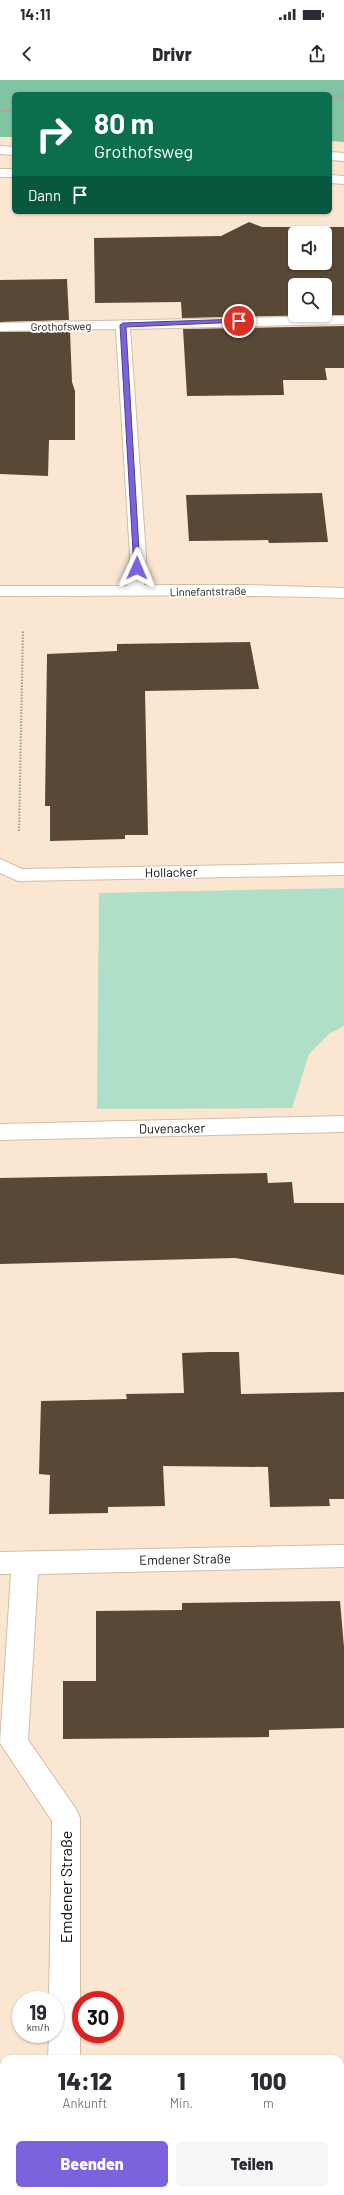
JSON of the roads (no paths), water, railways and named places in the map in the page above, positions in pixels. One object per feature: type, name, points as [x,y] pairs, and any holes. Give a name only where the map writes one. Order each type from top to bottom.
[{"type":"street","points":[[0,150],[12,151]]},
{"type":"street","points":[[332,156],[344,156]]},
{"type":"street","points":[[0,173],[12,173]]},
{"type":"street","points":[[332,180],[344,180]]},
{"type":"street","name":"Grothofsweg","points":[[0,327],[344,320]]},
{"type":"street","points":[[123,325],[138,556],[135,592]]},
{"type":"street","name":"Linnefantstraße","points":[[0,592],[248,590],[344,593]]},
{"type":"street","name":"Hollacker","points":[[0,865],[18,875],[344,869]]},
{"type":"street","name":"Duvenacker","points":[[0,1132],[344,1124]]},
{"type":"street","name":"Emdener Straße","points":[[64,2055],[66,1818],[14,1743],[13,1563],[344,1556]]}]
